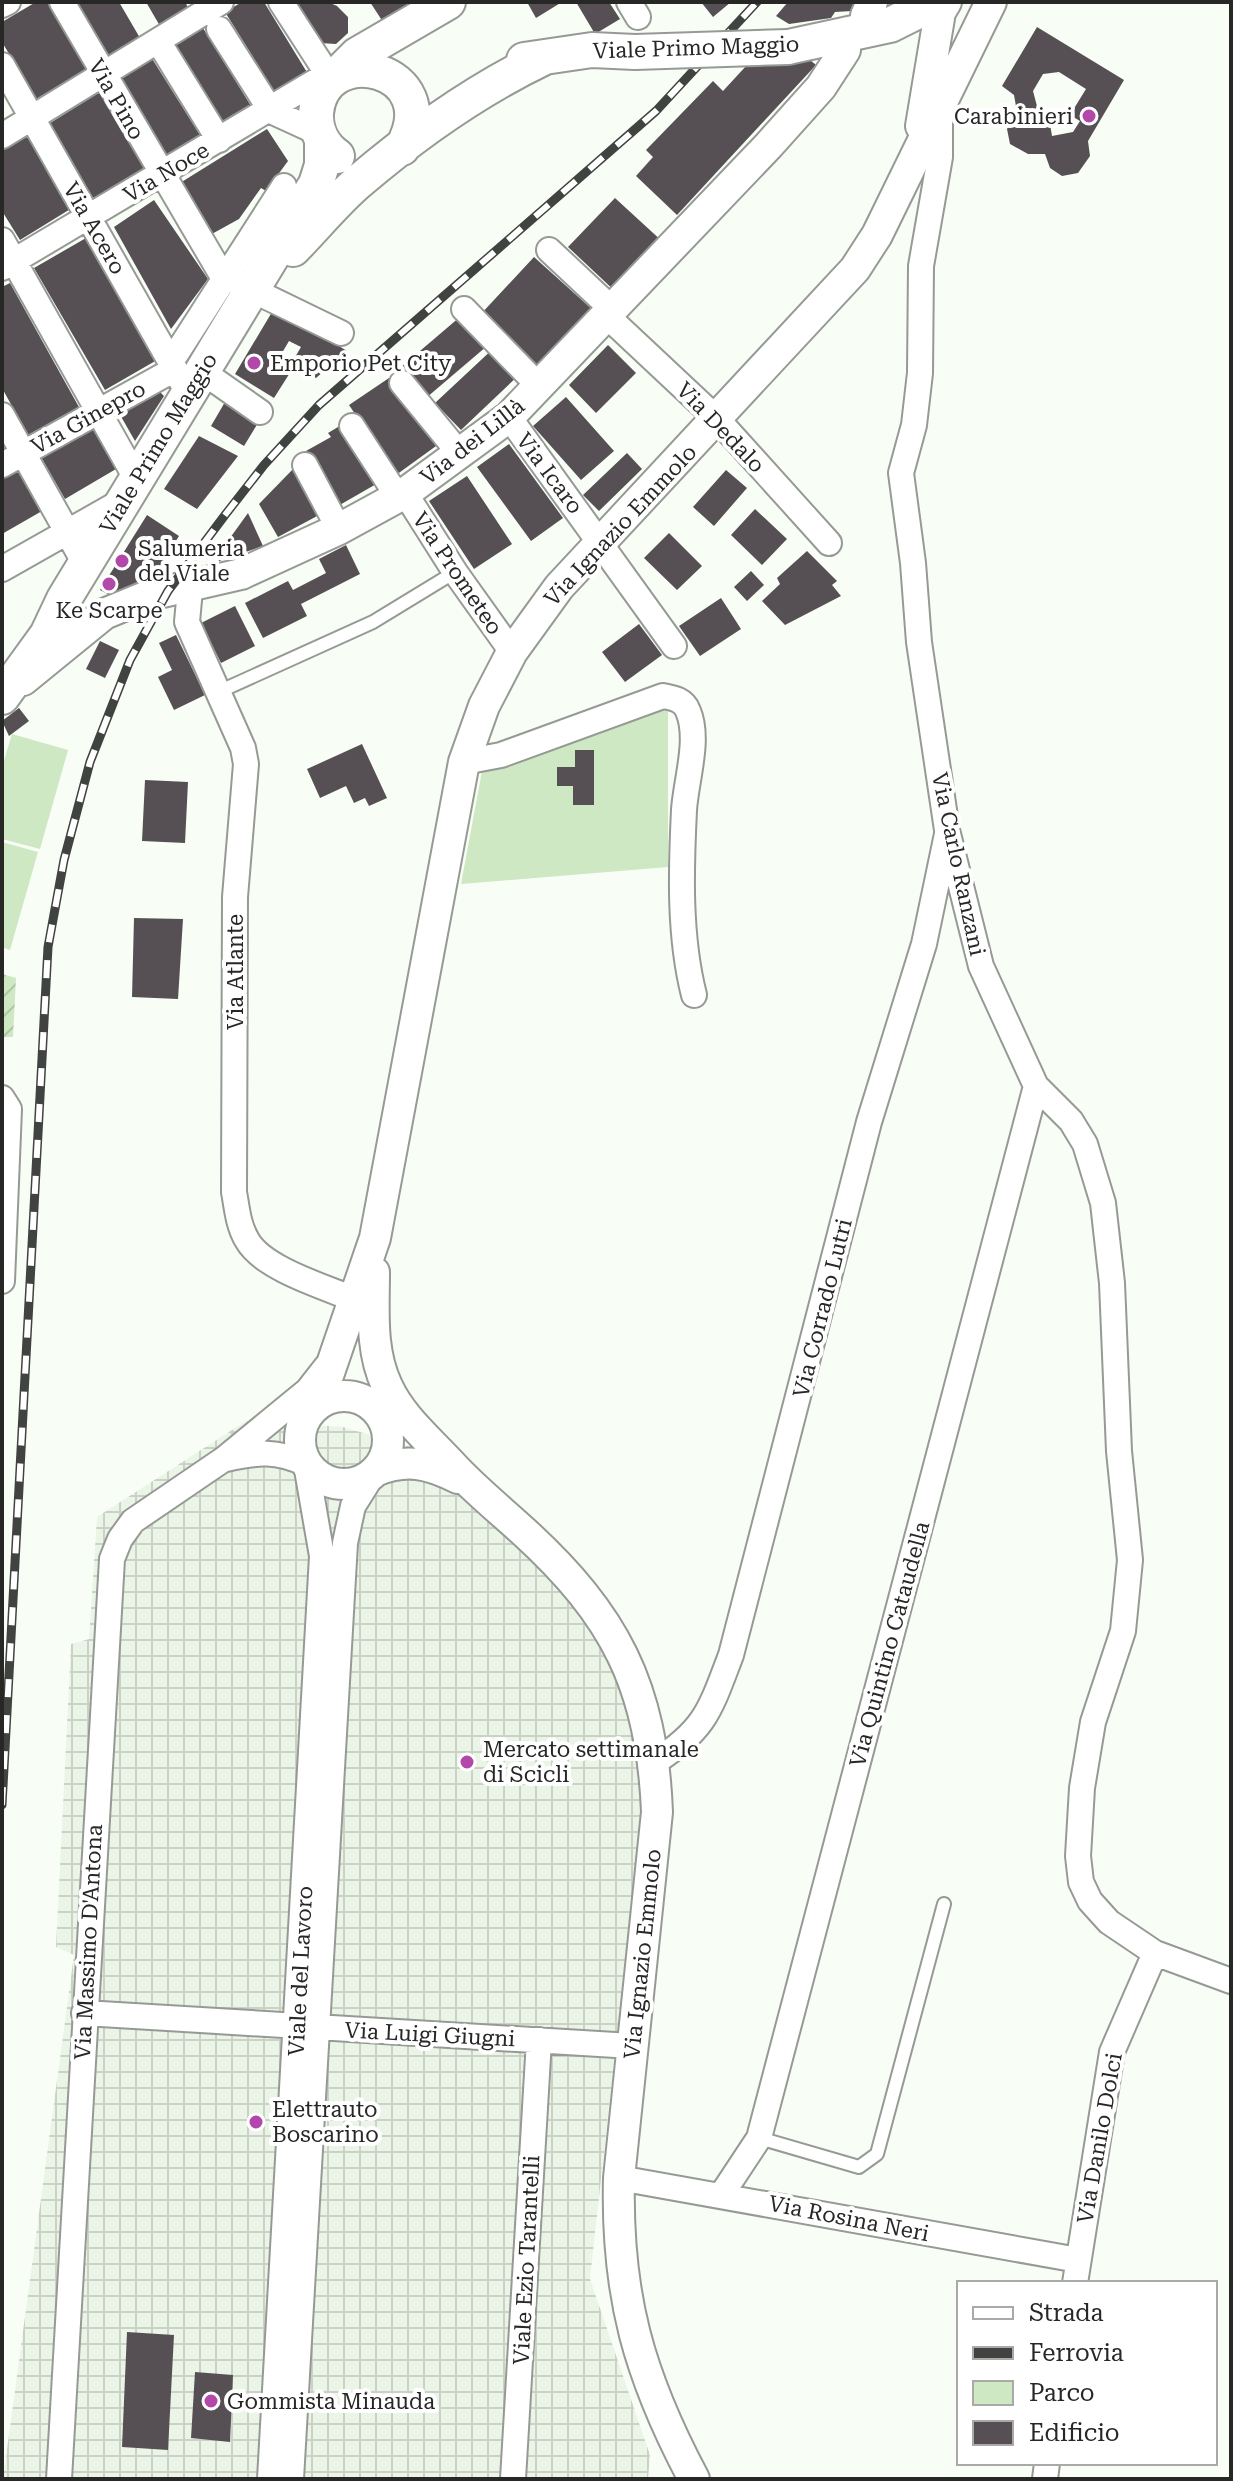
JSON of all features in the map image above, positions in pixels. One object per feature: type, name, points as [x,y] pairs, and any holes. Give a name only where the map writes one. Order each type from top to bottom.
[{"type":"main road","points":[[239,283],[316,184],[322,165],[319,99],[330,77],[357,55],[448,2]]},
{"type":"main road","points":[[320,136],[342,160],[370,165],[393,155],[413,118],[402,86],[402,57],[410,44],[457,2]]},
{"type":"main road","name":"Viale Primo Maggio","points":[[545,57],[592,50],[635,52],[788,47],[876,14],[936,2]]},
{"type":"main road","points":[[330,77],[345,72],[375,70],[422,96],[451,97],[514,64],[545,57]]},
{"type":"main road","points":[[239,283],[393,155],[516,70],[545,57]]},
{"type":"main road","name":"Viale Primo Maggio","points":[[64,599],[130,490],[183,373],[239,283]]},
{"type":"main road","points":[[2,673],[64,599]]},
{"type":"main road","points":[[2,697],[47,635],[64,599]]},
{"type":"street","points":[[2,5],[8,2]]},
{"type":"street","name":"Via Pino","points":[[62,2],[161,175],[239,283]]},
{"type":"street","points":[[281,2],[330,77]]},
{"type":"street","points":[[934,94],[940,12],[946,2]]},
{"type":"street","points":[[964,2],[971,12],[972,43]]},
{"type":"street","name":"Via Ignazio Emmolo","points":[[375,1238],[464,762],[484,706],[512,652],[559,587],[718,420],[855,269],[877,235],[918,148],[934,94],[972,43],[991,2]]},
{"type":"street","points":[[2,136],[213,11],[271,111],[320,136]]},
{"type":"street","points":[[876,14],[907,36],[915,47],[934,94]]},
{"type":"street","points":[[158,41],[219,140]]},
{"type":"street","name":"Via dei Lillà","points":[[2,697],[104,614],[150,595],[190,589],[241,574],[339,529],[401,495],[509,417],[611,314],[821,87],[845,50]]},
{"type":"street","name":"Via Acero","points":[[2,65],[89,219],[183,373]]},
{"type":"street","name":"Via Noce","points":[[8,264],[330,77]]},
{"type":"street","name":"Via Carlo Ranzani","points":[[934,94],[939,169],[921,266],[920,373],[914,425],[901,473],[913,563],[919,642],[947,830],[981,966],[1036,1086],[1071,1121],[1085,1144],[1103,1203],[1130,1560],[1123,1631],[1093,1722],[1082,1788],[1078,1856],[1081,1882],[1090,1901],[1109,1922],[1155,1953],[1231,1981]]},
{"type":"street","points":[[284,186],[239,283],[341,333]]},
{"type":"street","points":[[2,240],[8,264],[98,413],[130,490],[2,569]]},
{"type":"street","name":"Via Dedalo","points":[[549,250],[718,420],[829,543]]},
{"type":"street","points":[[464,309],[539,386]]},
{"type":"street","points":[[183,373],[260,412]]},
{"type":"street","name":"Via Ginepro","points":[[2,465],[98,413],[183,373]]},
{"type":"street","points":[[402,383],[460,454]]},
{"type":"street","points":[[2,415],[85,564]]},
{"type":"street","name":"Via Icaro","points":[[509,417],[674,646]]},
{"type":"street","name":"Via Prometeo","points":[[352,426],[512,652]]},
{"type":"street","points":[[305,465],[339,529]]},
{"type":"street","name":"Via Atlante","points":[[190,589],[187,622],[243,748],[246,764],[235,897],[234,1192],[239,1223],[257,1254],[295,1275],[356,1300]]},
{"type":"street","points":[[64,599],[87,612],[104,614]]},
{"type":"street","points":[[464,762],[501,755],[663,696],[680,700],[688,709],[693,729],[684,810],[684,955],[694,995]]},
{"type":"street","name":"Via Corrado Lutri","points":[[655,1762],[685,1742],[709,1715],[731,1655],[869,1122],[924,944],[947,830]]},
{"type":"street","name":"Via Quintino Cataudella","points":[[722,2194],[759,2138],[1036,1086]]},
{"type":"street","points":[[2,1098],[9,1109],[5,1138],[2,1281]]},
{"type":"street","points":[[306,1464],[300,1448],[300,1431],[307,1415],[319,1402],[341,1345],[375,1238]]},
{"type":"street","points":[[291,2479],[308,2026],[345,1543],[353,1506],[385,1456],[388,1438],[374,1333],[375,1238]]},
{"type":"street","name":"Via Massimo D'Antona","points":[[59,2479],[112,1559],[120,1539],[133,1521],[224,1459],[308,1390],[341,1345]]},
{"type":"street","points":[[282,1411],[346,1395],[382,1408],[467,1482]]},
{"type":"street","points":[[224,1459],[269,1452],[287,1454],[306,1464],[315,1474],[339,1484],[365,1479],[375,1471],[414,1461],[434,1466],[467,1482]]},
{"type":"street","name":"Viale del Lavoro","points":[[270,2479],[308,2026],[322,1582],[319,1523],[306,1464]]},
{"type":"street","name":"Via Ignazio Emmolo","points":[[467,1482],[524,1532],[592,1603],[617,1641],[633,1676],[655,1762],[657,1812],[619,2178],[617,2238],[625,2300],[639,2360],[670,2435],[694,2479]]},
{"type":"street","name":"Via Danilo Dolci","points":[[1076,2272],[1112,2052],[1155,1953]]},
{"type":"street","name":"Via Luigi Giugni","points":[[84,2013],[632,2046]]},
{"type":"street","name":"Viale Ezio Tarantelli","points":[[513,2479],[539,2040]]},
{"type":"street","name":"Via Rosina Neri","points":[[619,2178],[722,2194],[1076,2272]]},
{"type":"lane","points":[[216,693],[373,622],[455,572]]},
{"type":"lane","points":[[759,2138],[859,2167],[877,2154],[944,1904]]},
{"type":"shaded area","points":[[246,1421],[343,1427],[408,1446],[529,1552],[575,1601],[623,1681],[639,1749],[642,1807],[590,2279],[650,2455],[648,2479],[3,2479],[74,1955],[56,1947],[71,1644],[89,1639],[97,1517]]},
{"type":"green space","points":[[668,703],[668,867],[461,884],[482,771]]},
{"type":"green space","points":[[12,734],[68,750],[40,849],[2,839],[2,767]]},
{"type":"green space","points":[[2,842],[38,852],[10,950],[2,947]]},
{"type":"green space","points":[[2,974],[16,978],[13,1037],[2,1037]]},
{"type":"building","points":[[36,2],[47,2],[87,70],[36,99],[2,42],[2,22]]},
{"type":"building","points":[[76,2],[119,2],[140,38],[107,57]]},
{"type":"building","points":[[146,2],[185,2],[189,9],[160,26]]},
{"type":"building","points":[[242,2],[264,2],[308,74],[276,94],[225,12]]},
{"type":"building","points":[[295,2],[328,2],[337,6],[348,17],[348,33],[336,44],[320,43]]},
{"type":"building","points":[[370,2],[414,2],[383,22]]},
{"type":"building","points":[[527,2],[562,2],[536,18]]},
{"type":"building","points":[[576,2],[609,2],[620,19],[595,34]]},
{"type":"building","points":[[701,2],[731,2],[713,17]]},
{"type":"building","points":[[788,2],[856,2],[852,11],[835,12],[831,18],[789,24],[776,16]]},
{"type":"building","points":[[1037,27],[1124,80],[1088,141],[1090,156],[1078,173],[1062,176],[1050,168],[1045,154],[1028,154],[1010,144],[1007,129],[1017,112],[1014,95],[1002,86]],"holes":[[[1059,72],[1086,89],[1070,115],[1080,121],[1073,132],[1052,136],[1049,118],[1038,110],[1033,91],[1043,74]]]},
{"type":"building","points":[[203,28],[251,106],[221,124],[174,46]]},
{"type":"building","points":[[803,54],[816,65],[677,215],[636,176],[653,157],[646,150],[713,81],[723,91],[747,65],[794,64]]},
{"type":"building","points":[[151,57],[200,135],[164,157],[116,79]]},
{"type":"building","points":[[100,92],[147,169],[94,201],[47,125]]},
{"type":"building","points":[[267,129],[288,161],[266,191],[261,188],[239,219],[210,235],[180,183]]},
{"type":"building","points":[[27,135],[72,208],[20,240],[2,211],[2,151]]},
{"type":"building","points":[[615,198],[664,243],[617,293],[568,247]]},
{"type":"building","points":[[154,200],[208,279],[171,329],[114,227]]},
{"type":"building","points":[[86,238],[157,360],[105,390],[34,268]]},
{"type":"building","points":[[534,257],[594,311],[540,370],[480,315]]},
{"type":"building","points":[[10,283],[80,409],[29,437],[2,388],[2,287]]},
{"type":"building","points":[[275,307],[347,351],[316,378],[291,364],[301,347],[289,341],[279,358],[293,368],[274,398],[235,374]]},
{"type":"building","points":[[461,316],[487,346],[426,398],[400,368]]},
{"type":"building","points":[[608,345],[636,373],[596,413],[569,385]]},
{"type":"building","points":[[496,346],[521,373],[461,430],[435,403]]},
{"type":"building","points":[[389,378],[443,441],[396,475],[349,405]]},
{"type":"building","points":[[158,390],[164,396],[135,441],[119,413]]},
{"type":"building","points":[[566,397],[614,451],[581,480],[533,426]]},
{"type":"building","points":[[225,402],[258,423],[244,446],[211,426]]},
{"type":"building","points":[[343,424],[378,483],[338,506],[306,451],[331,437],[328,433]]},
{"type":"building","points":[[92,428],[116,469],[65,499],[41,457]]},
{"type":"building","points":[[199,436],[238,456],[197,509],[164,489]]},
{"type":"building","points":[[509,444],[563,518],[531,541],[477,467]]},
{"type":"building","points":[[627,453],[642,469],[599,511],[583,495]]},
{"type":"building","points":[[294,468],[319,515],[278,537],[259,504]]},
{"type":"building","points":[[18,469],[42,511],[2,534],[2,478]]},
{"type":"building","points":[[726,470],[747,488],[714,526],[693,507]]},
{"type":"building","points":[[467,476],[512,544],[474,569],[429,501]]},
{"type":"building","points":[[755,509],[787,539],[762,565],[731,535]]},
{"type":"building","points":[[248,513],[263,546],[219,561],[217,556]]},
{"type":"building","points":[[147,515],[179,536],[157,571],[112,596],[100,590]]},
{"type":"building","points":[[669,533],[702,566],[677,590],[644,558]]},
{"type":"building","points":[[346,545],[360,574],[301,604],[307,616],[263,638],[245,603],[288,581],[293,590],[326,573],[319,559]]},
{"type":"building","points":[[807,551],[837,581],[832,585],[841,596],[785,625],[762,601],[780,584],[777,578]]},
{"type":"building","points":[[751,571],[764,585],[747,601],[734,587]]},
{"type":"building","points":[[721,598],[741,629],[700,656],[679,626]]},
{"type":"building","points":[[235,606],[255,646],[221,663],[201,623]]},
{"type":"building","points":[[639,624],[662,655],[625,682],[602,652]]},
{"type":"building","points":[[176,635],[205,695],[174,710],[158,677],[172,670],[159,643]]},
{"type":"building","points":[[100,641],[119,650],[105,678],[86,669]]},
{"type":"building","points":[[19,708],[29,721],[9,736],[2,721]]},
{"type":"building","points":[[362,744],[387,798],[369,806],[365,798],[354,803],[346,786],[320,798],[307,769]]},
{"type":"building","points":[[575,750],[594,750],[594,805],[573,805],[573,786],[557,786],[557,767],[575,767]]},
{"type":"building","points":[[145,780],[188,782],[185,843],[142,841]]},
{"type":"building","points":[[134,918],[183,919],[178,999],[132,997]]},
{"type":"building","points":[[127,2332],[174,2335],[168,2450],[122,2447]]},
{"type":"building","points":[[195,2372],[233,2375],[230,2442],[191,2438]]},
{"type":"railway","points":[[2,1805],[48,947],[64,860],[90,762],[130,660],[168,591],[264,465],[319,405],[656,111],[757,2]]},
{"type":"place","name":"Carabinieri","points":[[1089,116]]},
{"type":"place","name":"Emporio Pet City","points":[[254,363]]},
{"type":"place","name":"Salumeria del Viale","points":[[122,561]]},
{"type":"place","name":"Ke Scarpe","points":[[109,584]]},
{"type":"place","name":"Mercato settimanale di Scicli","points":[[467,1762]]},
{"type":"place","name":"Elettrauto Boscarino","points":[[256,2122]]},
{"type":"place","name":"Gommista Minauda","points":[[211,2401]]}]
